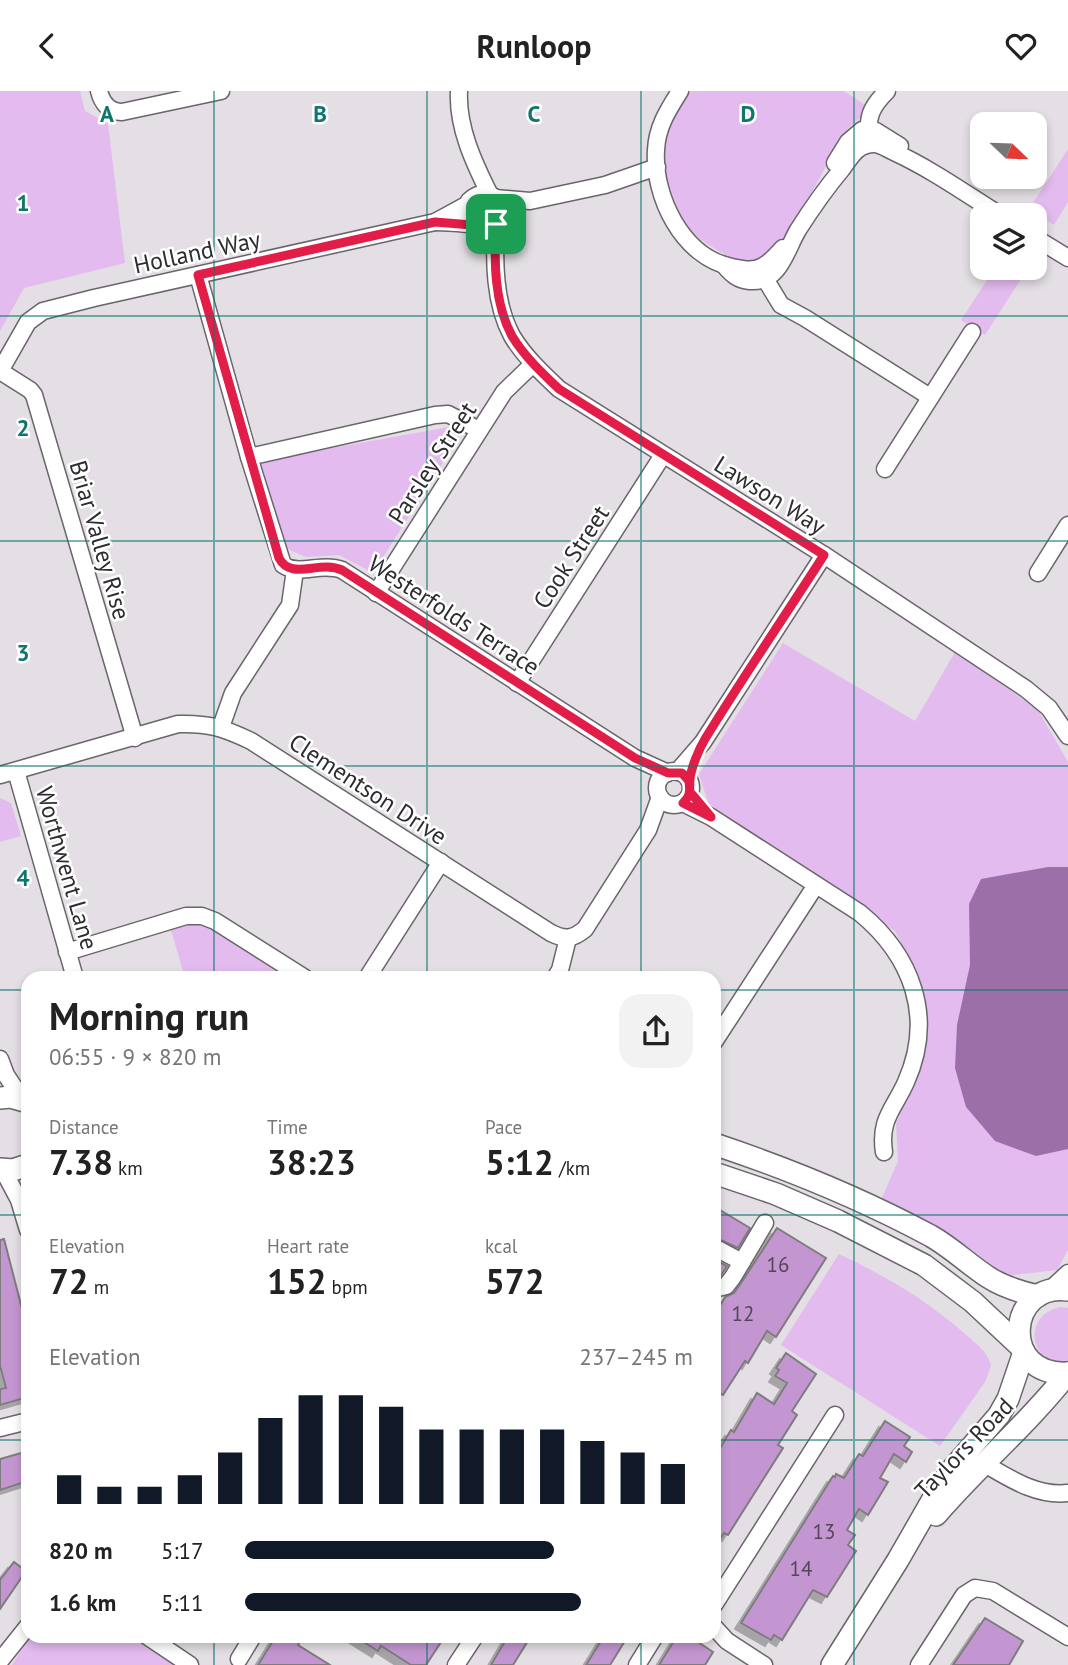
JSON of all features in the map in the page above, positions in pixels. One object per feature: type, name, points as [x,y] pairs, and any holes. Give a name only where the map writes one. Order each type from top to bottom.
[{"type":"main road","points":[[0,1098],[21,1100]]},
{"type":"main road","points":[[721,1146],[804,1176],[873,1207],[934,1238],[990,1279],[1007,1287],[1052,1292]]},
{"type":"main road","points":[[1,1170],[21,1167]]},
{"type":"main road","points":[[721,1175],[776,1194],[838,1221],[924,1265],[973,1303],[1038,1367],[1047,1372],[1068,1373]]},
{"type":"main road","name":"Taylors Road","points":[[831,1665],[954,1467],[999,1415],[1008,1399],[1022,1349],[1018,1333],[1021,1318],[1027,1306],[1052,1292]]},
{"type":"main road","name":"Taylors Road","points":[[898,1560],[952,1495],[1045,1401],[1068,1373]]},
{"type":"street","points":[[99,91],[103,103],[115,112],[221,91]]},
{"type":"street","points":[[459,91],[472,159],[501,208],[498,221]]},
{"type":"street","points":[[680,91],[660,127],[656,148],[666,208],[676,227],[691,243],[724,265],[767,273]]},
{"type":"street","points":[[888,91],[871,110],[872,135],[882,145],[914,160],[981,203]]},
{"type":"street","points":[[767,273],[827,185],[872,135]]},
{"type":"street","points":[[472,159],[466,215],[474,226],[486,229],[530,201]]},
{"type":"street","points":[[469,202],[479,194],[530,201],[659,175]]},
{"type":"street","name":"Holland Way","points":[[0,371],[28,322],[43,311],[94,297],[435,222],[469,202]]},
{"type":"street","name":"Lawson Way","points":[[498,221],[494,261],[503,314],[512,335],[533,364],[559,389],[824,555],[1026,688],[1049,708],[1068,736]]},
{"type":"street","name":"Holland Way","points":[[435,222],[474,226]]},
{"type":"street","name":"Lawson Way","points":[[474,226],[494,261]]},
{"type":"street","points":[[1047,245],[1068,258]]},
{"type":"street","points":[[767,273],[781,305],[930,397]]},
{"type":"street","points":[[198,275],[279,558],[283,565],[295,570],[290,604],[233,693],[221,727]]},
{"type":"street","points":[[885,469],[972,332]]},
{"type":"street","name":"Parsley Street","points":[[376,593],[505,392],[533,364]]},
{"type":"street","name":"Briar Valley Rise","points":[[0,371],[34,395],[135,738]]},
{"type":"street","points":[[249,457],[435,415],[448,414],[479,430]]},
{"type":"street","name":"Cook Street","points":[[517,683],[663,455]]},
{"type":"street","points":[[1038,573],[1068,525]]},
{"type":"street","points":[[559,971],[568,938],[585,929],[824,555]]},
{"type":"street","name":"Westerfolds Terrace","points":[[295,570],[332,566],[635,758],[711,817],[877,927],[904,963],[915,995],[919,1024],[917,1046],[909,1075],[889,1112],[881,1134],[884,1152]]},
{"type":"street","name":"Clementson Drive","points":[[0,775],[178,725],[221,727],[251,741],[551,933],[568,938]]},
{"type":"street","name":"Worthwent Lane","points":[[16,771],[73,971]]},
{"type":"street","points":[[371,971],[441,862]]},
{"type":"street","points":[[721,1031],[816,885]]},
{"type":"street","points":[[67,952],[186,916],[202,916],[215,921],[294,971]]},
{"type":"street","points":[[0,1059],[6,1075],[21,1096]]},
{"type":"street","points":[[1,1170],[21,1207]]},
{"type":"street","points":[[721,1287],[726,1286],[765,1223]]},
{"type":"street","points":[[721,1251],[742,1262]]},
{"type":"street","points":[[1052,1292],[1068,1273]]},
{"type":"street","points":[[721,1594],[835,1415]]},
{"type":"street","points":[[0,1428],[21,1422]]},
{"type":"street","points":[[984,1463],[1032,1489],[1055,1495],[1068,1493]]},
{"type":"street","points":[[919,1665],[964,1595],[975,1588],[993,1591],[1068,1637]]},
{"type":"street","points":[[0,1661],[21,1635]]},
{"type":"street","points":[[721,1635],[764,1665]]},
{"type":"street","points":[[165,1643],[190,1665]]},
{"type":"street","points":[[239,1659],[249,1643]]},
{"type":"street","points":[[456,1665],[470,1643]]},
{"type":"street","points":[[637,1665],[651,1643]]},
{"type":"shaded area","points":[[0,91],[80,91],[85,111],[108,124],[125,263],[24,288],[0,331]]},
{"type":"shaded area","points":[[690,91],[844,91],[868,107],[844,134],[792,226],[766,256],[753,262],[732,259],[701,239],[685,224],[672,201],[665,166],[665,143],[671,122]]},
{"type":"shaded area","points":[[1068,149],[1068,202],[1054,225],[1047,221],[1047,203],[1033,203],[1042,189],[1047,189],[1047,181]]},
{"type":"shaded area","points":[[987,280],[1020,280],[985,335],[961,320]]},
{"type":"shaded area","points":[[449,427],[455,444],[373,573],[339,555],[306,557],[285,548],[260,461]]},
{"type":"shaded area","points":[[783,643],[915,721],[955,652],[1038,710],[1068,762],[1068,1250],[1057,1270],[1006,1276],[958,1240],[881,1200],[898,1161],[896,1124],[926,1051],[923,988],[895,931],[709,805],[699,774]]},
{"type":"shaded area","points":[[0,798],[11,803],[21,836],[0,842]]},
{"type":"shaded area","points":[[1048,867],[1068,867],[1068,1149],[1036,1156],[995,1141],[966,1107],[955,1068],[957,1025],[970,965],[969,904],[981,879]]},
{"type":"shaded area","points":[[197,924],[216,930],[282,971],[183,971],[171,930]]},
{"type":"shaded area","points":[[839,1254],[919,1299],[964,1333],[987,1356],[991,1366],[985,1382],[940,1446],[781,1345]]},
{"type":"shaded area","points":[[1061,1307],[1068,1308],[1068,1361],[1055,1361],[1045,1357],[1035,1340],[1035,1329],[1039,1320],[1048,1312]]},
{"type":"shaded area","points":[[26,1643],[149,1643],[178,1665],[12,1665]]},
{"type":"building","points":[[721,1211],[750,1228],[738,1248],[721,1240]]},
{"type":"building","points":[[777,1228],[826,1258],[776,1337],[767,1331],[748,1363],[745,1361],[723,1395],[721,1304],[725,1297],[734,1293]]},
{"type":"building","points":[[4,1239],[21,1305],[21,1399],[0,1405],[0,1389],[6,1388],[0,1366],[0,1240]]},
{"type":"building","points":[[721,1263],[727,1266],[721,1275]]},
{"type":"building","points":[[786,1353],[816,1374],[792,1411],[797,1415],[778,1445],[783,1448],[728,1535],[724,1533],[721,1538],[721,1446],[731,1430],[734,1432],[757,1393],[774,1404],[787,1383],[775,1376],[779,1370],[776,1368]]},
{"type":"building","points":[[885,1421],[910,1437],[904,1446],[912,1452],[906,1462],[894,1454],[880,1478],[888,1482],[868,1515],[859,1509],[847,1530],[855,1535],[848,1545],[856,1551],[827,1597],[813,1590],[782,1640],[774,1635],[771,1640],[741,1623],[833,1476],[836,1474],[844,1478],[859,1454],[863,1456]]},
{"type":"building","points":[[21,1453],[21,1483],[0,1490],[0,1459]]},
{"type":"building","points":[[14,1562],[21,1567],[21,1578],[0,1609],[0,1580]]},
{"type":"building","points":[[985,1618],[1023,1641],[1009,1665],[953,1665]]},
{"type":"building","points":[[272,1643],[299,1643],[298,1645],[330,1665],[258,1665]]},
{"type":"building","points":[[365,1643],[440,1643],[426,1665],[411,1665],[381,1646],[378,1651]]},
{"type":"building","points":[[504,1643],[527,1643],[513,1665],[491,1665]]},
{"type":"building","points":[[600,1643],[624,1643],[610,1665],[586,1665]]},
{"type":"building","points":[[673,1643],[700,1643],[713,1652],[705,1665],[659,1665]]},
{"type":"route","points":[[496,224],[483,229],[472,225],[435,222],[198,275],[279,558],[289,569],[332,566],[342,570],[635,758],[668,773],[682,773],[691,784],[690,792],[711,817],[683,803],[689,796],[690,792],[691,788],[691,784],[689,781],[703,742],[824,555],[559,389],[533,364],[512,335],[503,314],[494,261],[496,224]]}]
